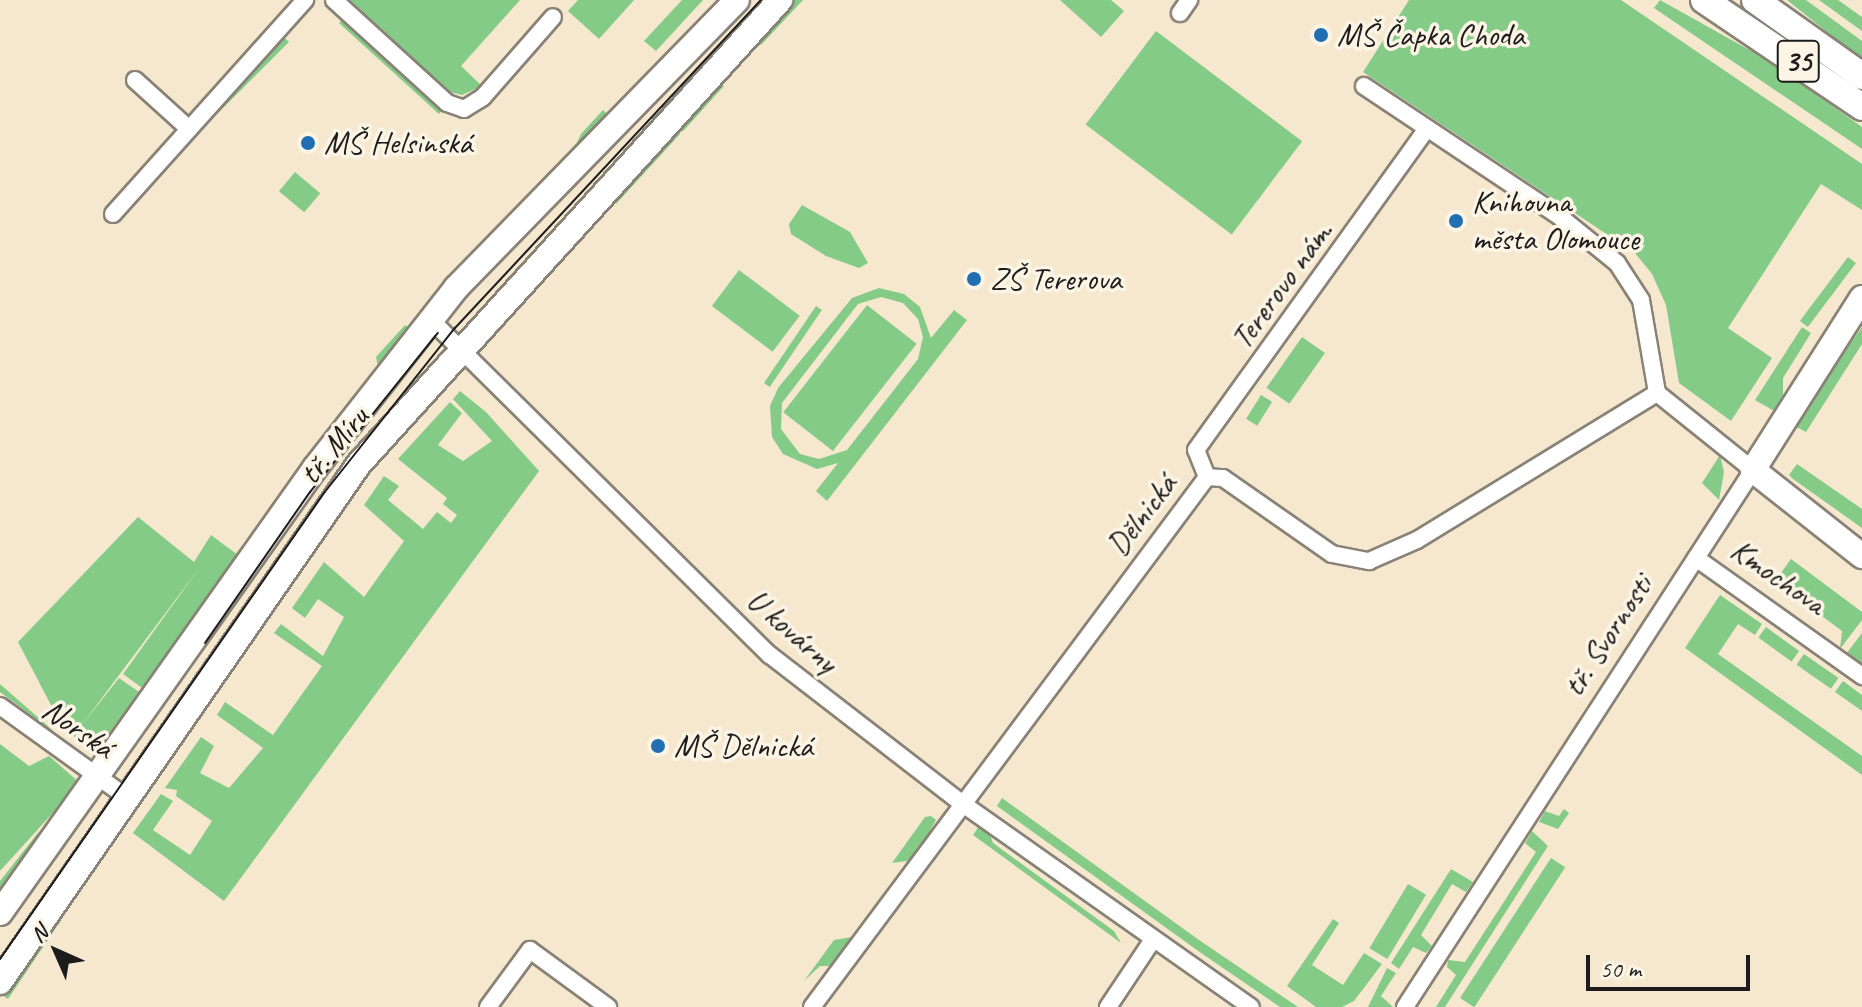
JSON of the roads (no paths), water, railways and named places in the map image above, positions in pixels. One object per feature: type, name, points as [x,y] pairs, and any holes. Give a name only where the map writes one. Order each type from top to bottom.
[{"type":"main road","name":"tř. Míru","points":[[0,913],[99,778],[315,468],[456,288],[574,162],[644,98],[737,0]]},
{"type":"main road","name":"tř. Míru","points":[[0,982],[331,500],[461,349],[620,182],[663,125],[780,0]]},
{"type":"main road","name":"35","points":[[1704,0],[1862,107]]},
{"type":"main road","name":"35","points":[[1755,0],[1862,76]]},
{"type":"main road","name":"tř. Svornosti","points":[[1753,470],[1862,298]]},
{"type":"main road","name":"Kmochova","points":[[1753,470],[1862,556]]},
{"type":"street","points":[[113,214],[305,0]]},
{"type":"street","points":[[334,0],[447,103],[464,109],[483,97],[553,17]]},
{"type":"street","points":[[135,80],[189,129]]},
{"type":"street","points":[[1364,86],[1559,216],[1625,273],[1641,300],[1657,393],[1724,442],[1753,470]]},
{"type":"street","name":"Tererovo nám.","points":[[1207,477],[1196,450],[1427,128]]},
{"type":"street","name":"U kovárny","points":[[432,321],[770,655],[963,804],[1152,941],[1251,1007]]},
{"type":"street","name":"Dělnická","points":[[812,1007],[1207,477],[1223,478],[1332,554],[1369,561],[1417,540],[1657,393]]},
{"type":"street","name":"tř. Svornosti","points":[[1405,1007],[1753,470]]},
{"type":"street","name":"Kmochova","points":[[1696,558],[1862,676]]},
{"type":"street","name":"Norská","points":[[0,706],[125,796]]},
{"type":"street","points":[[1108,1007],[1152,941]]},
{"type":"street","points":[[488,1007],[530,950],[608,1007]]},
{"type":"tram line","points":[[0,959],[324,493],[455,328],[761,0]]},
{"type":"tram line","points":[[205,643],[310,492],[438,333]]},
{"type":"place","name":"MŠ Čapka Choda","points":[[1321,35]]},
{"type":"place","name":"MŠ Helsinská","points":[[308,143]]},
{"type":"place","name":"Knihovna města Olomouce","points":[[1456,221]]},
{"type":"place","name":"ZŠ Tererova","points":[[974,279]]},
{"type":"place","name":"MŠ Dělnická","points":[[658,746]]}]
